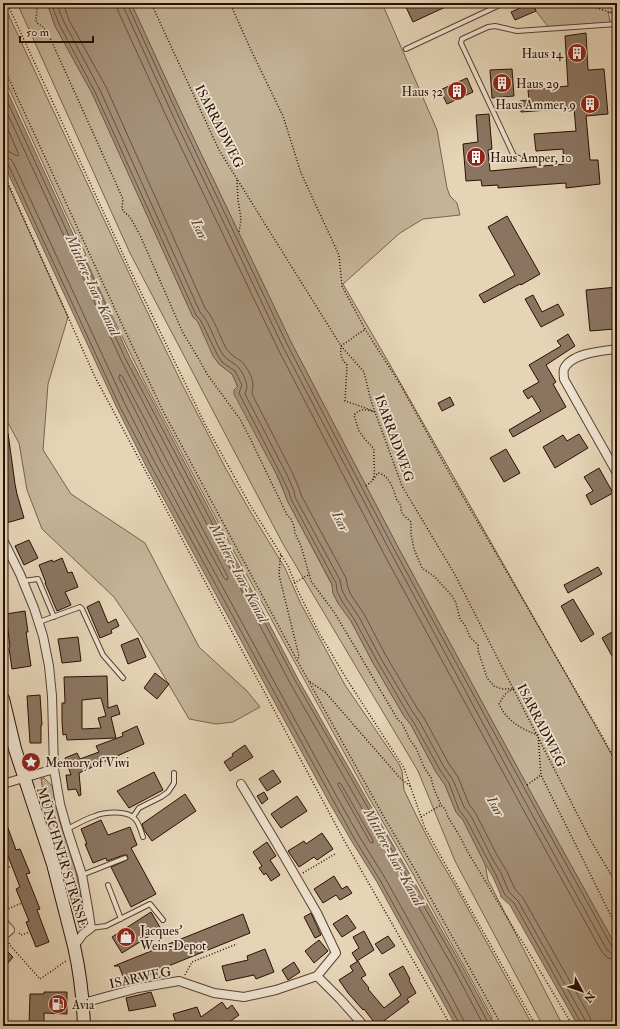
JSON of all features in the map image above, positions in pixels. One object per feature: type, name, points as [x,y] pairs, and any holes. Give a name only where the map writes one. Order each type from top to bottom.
[{"type":"main road","name":"MÜNCHNER STRASSE","points":[[3,699],[15,749],[53,864],[77,958],[83,1003],[84,1026]]},
{"type":"street","points":[[617,350],[598,351],[585,354],[570,362],[564,370],[564,379],[617,473]]},
{"type":"street","points":[[3,540],[34,608],[43,636],[49,666],[52,696],[54,768],[60,804],[82,875],[91,928],[83,934],[74,946]]},
{"type":"street","points":[[3,784],[54,768]]},
{"type":"street","points":[[241,784],[318,913],[336,953],[317,976],[364,1026]]},
{"type":"street","points":[[3,922],[12,929],[3,936]]},
{"type":"street","name":"ISARWEG","points":[[83,1003],[138,988],[179,981],[214,993],[244,997],[276,990],[317,976]]},
{"type":"lane","points":[[406,49],[504,3]]},
{"type":"lane","points":[[519,158],[514,156],[461,43],[462,39],[488,27],[495,26],[517,31],[617,24]]},
{"type":"lane","points":[[23,581],[38,579],[54,617]]},
{"type":"lane","points":[[39,622],[80,607],[103,656],[123,678]]},
{"type":"lane","points":[[133,817],[139,808],[168,792],[174,783],[174,773]]},
{"type":"lane","points":[[67,829],[95,815],[120,813],[130,814],[136,821],[143,837]]},
{"type":"lane","points":[[82,875],[125,858]]},
{"type":"lane","points":[[108,885],[121,919]]},
{"type":"lane","points":[[91,928],[106,926],[150,904],[163,920]]},
{"type":"path","points":[[7,3],[140,290],[205,424],[250,506],[288,566],[294,583],[318,631],[346,678],[400,760],[406,772],[425,828],[536,1026]]},
{"type":"path","points":[[35,3],[37,8],[37,23],[46,30],[51,40],[123,199],[123,211],[130,217],[140,235],[183,333],[207,374],[240,419],[250,438],[287,515],[291,519],[312,580],[352,642],[398,720],[404,727],[410,740],[416,748],[424,767],[432,778],[434,789],[441,805],[445,809],[469,854],[573,1026]]},
{"type":"path","name":"ISARRADWEG","points":[[151,3],[219,150],[341,346],[364,372],[375,412],[402,486],[454,573],[590,839],[617,885]]},
{"type":"path","points":[[230,3],[250,48],[284,116],[301,174],[339,255],[342,286],[365,329],[400,384],[617,764]]},
{"type":"path","points":[[582,3],[617,14]]},
{"type":"path","points":[[3,66],[163,411],[309,682],[502,1026]]},
{"type":"path","points":[[3,172],[95,377],[345,842],[450,1026]]},
{"type":"path","points":[[236,178],[241,219],[239,233]]},
{"type":"path","points":[[365,329],[341,346],[340,354],[343,361],[347,365],[345,401],[363,406],[375,412]]},
{"type":"path","points":[[373,480],[374,449],[359,431],[354,415],[355,413],[366,409],[375,412]]},
{"type":"path","points":[[366,486],[378,473],[386,477],[395,493],[401,512],[411,522],[411,534],[414,549],[422,568],[435,577],[452,596],[456,603],[460,619],[465,625],[470,637],[478,645],[487,678],[494,686],[502,689],[514,689]]},
{"type":"path","points":[[281,555],[279,575],[299,656],[298,662]]},
{"type":"path","points":[[294,583],[310,574]]},
{"type":"path","points":[[309,682],[325,692],[400,778],[410,786]]},
{"type":"path","points":[[514,689],[507,691],[499,704],[501,709],[517,726],[538,735],[541,775],[617,928]]},
{"type":"path","points":[[527,785],[541,775]]},
{"type":"path","points":[[421,817],[441,805]]},
{"type":"path","points":[[297,877],[335,854]]},
{"type":"path","points":[[3,869],[12,866]]},
{"type":"path","points":[[3,882],[8,898],[7,913],[12,929],[9,944],[40,979],[67,960],[77,958]]},
{"type":"path","points":[[3,911],[22,903]]},
{"type":"path","points":[[12,929],[21,935],[30,932]]},
{"type":"path","points":[[185,975],[192,962],[237,944]]},
{"type":"shaded area","points":[[3,3],[142,301],[183,386],[226,469],[285,568],[301,604],[345,685],[399,764],[402,771],[404,790],[416,815],[533,1026],[495,1026],[491,1019],[492,1017],[368,796],[218,522],[147,387],[84,256],[86,255],[3,75]]},
{"type":"shaded area","points":[[17,3],[47,3],[55,26],[92,93],[193,317],[198,322],[219,364],[232,374],[287,500],[332,585],[333,593],[338,603],[351,621],[372,661],[445,785],[456,812],[463,820],[485,864],[488,880],[563,1026],[543,1026],[455,861],[418,771],[283,544],[130,253]]},
{"type":"shaded area","points":[[131,3],[382,3],[437,130],[447,188],[450,196],[457,203],[460,215],[423,219],[400,233],[343,284],[617,764],[617,948],[399,549],[291,342],[182,114]]},
{"type":"shaded area","points":[[533,3],[617,3],[617,14],[608,12],[611,25],[550,29],[536,11]]},
{"type":"shaded area","points":[[3,174],[68,317],[48,384],[43,450],[71,494],[145,543],[199,647],[247,691],[260,707],[233,722],[216,724],[189,719],[141,637],[114,597],[42,529],[27,490],[19,443],[8,423],[3,423]]},
{"type":"shaded area","points":[[41,778],[44,778],[52,786],[59,819],[76,872],[84,913],[85,928],[58,837],[45,800]]},
{"type":"water","name":"Isar","points":[[47,3],[131,3],[182,114],[291,342],[399,549],[617,948],[617,1026],[578,1026],[510,905],[501,897],[493,877],[463,820],[456,812],[445,785],[372,661],[351,621],[338,603],[333,593],[332,584],[287,500],[279,479],[234,394],[234,390],[238,386],[232,374],[219,364],[213,356],[198,322],[193,317],[92,93],[55,26]]},
{"type":"water","name":"Mittlere-Isar-Kanal","points":[[3,82],[130,358],[298,679],[495,1026],[456,1026],[377,882],[329,802],[147,468],[117,408],[3,162]]},
{"type":"building","points":[[404,3],[454,3],[413,22]]},
{"type":"building","points":[[533,3],[536,11],[515,20],[511,12]]},
{"type":"building","points":[[586,33],[588,70],[604,69],[608,114],[586,116],[590,160],[598,160],[600,184],[566,188],[566,183],[498,188],[498,185],[482,186],[481,180],[466,181],[463,144],[478,142],[476,115],[489,114],[492,149],[488,150],[490,171],[564,164],[563,149],[536,151],[534,134],[576,131],[574,108],[521,112],[520,101],[529,100],[528,90],[568,86],[565,36]]},
{"type":"building","name":"Haus 29","points":[[512,69],[514,96],[492,98],[490,70]]},
{"type":"building","name":"Haus 32","points":[[467,78],[473,92],[447,104],[440,90]]},
{"type":"building","points":[[507,216],[540,274],[484,303],[479,295],[515,275],[488,227]]},
{"type":"building","points":[[617,287],[617,303],[612,303],[615,329],[590,331],[586,290]]},
{"type":"building","points":[[533,295],[542,312],[558,304],[564,315],[541,327],[525,299]]},
{"type":"building","points":[[568,334],[575,346],[546,365],[556,382],[553,384],[566,407],[513,437],[509,430],[541,411],[532,396],[528,399],[523,391],[539,382],[529,365],[561,346],[557,341]]},
{"type":"building","points":[[450,397],[454,405],[442,411],[438,403]]},
{"type":"building","points":[[8,433],[15,484],[24,518],[6,523],[3,511],[3,434]]},
{"type":"building","points":[[579,434],[588,448],[555,468],[543,447],[563,435],[567,441]]},
{"type":"building","points":[[506,449],[520,473],[504,482],[490,458]]},
{"type":"building","points":[[599,468],[613,493],[591,505],[586,495],[593,491],[584,477]]},
{"type":"building","points":[[29,540],[38,558],[24,565],[15,546]]},
{"type":"building","points":[[62,558],[68,573],[72,572],[78,587],[65,592],[71,605],[57,611],[39,565],[52,560],[53,562]]},
{"type":"building","points":[[598,567],[602,574],[568,593],[564,585]]},
{"type":"building","points":[[573,599],[594,634],[581,642],[561,606]]},
{"type":"building","points":[[99,601],[108,623],[116,619],[119,626],[111,630],[112,633],[100,638],[87,607]]},
{"type":"building","points":[[25,611],[28,632],[26,632],[31,666],[12,669],[6,614]]},
{"type":"building","points":[[617,629],[617,665],[602,638]]},
{"type":"building","points":[[78,637],[81,661],[62,663],[58,639]]},
{"type":"building","points":[[138,638],[146,657],[128,664],[121,645]]},
{"type":"building","points":[[155,673],[169,684],[157,699],[144,688]]},
{"type":"building","points":[[107,676],[108,708],[117,705],[120,714],[111,717],[116,738],[67,740],[66,734],[63,735],[62,722],[62,703],[65,703],[64,677]],"holes":[[[101,698],[106,716],[98,718],[101,728],[82,729],[82,700]]]},
{"type":"building","points":[[40,695],[42,725],[41,743],[30,743],[27,696]]},
{"type":"building","points":[[137,726],[144,744],[79,773],[81,795],[79,796],[76,789],[68,790],[66,775],[71,775],[65,758],[77,753],[80,759],[99,752],[96,746],[123,736],[122,733]]},
{"type":"building","points":[[245,745],[253,757],[230,771],[224,762]]},
{"type":"building","points":[[273,770],[281,782],[267,791],[259,779]]},
{"type":"building","points":[[154,772],[163,790],[129,808],[117,791]]},
{"type":"building","points":[[264,792],[268,799],[262,804],[257,796]]},
{"type":"building","points":[[185,794],[196,811],[152,841],[144,830],[142,824]]},
{"type":"building","points":[[297,796],[307,811],[281,828],[271,814]]},
{"type":"building","points":[[3,817],[16,850],[20,849],[30,873],[26,874],[40,909],[37,910],[49,942],[36,947],[26,922],[29,921],[16,889],[20,887],[3,843]]},
{"type":"building","points":[[101,820],[108,835],[130,827],[137,845],[131,848],[156,894],[131,907],[111,867],[127,860],[127,855],[107,861],[106,858],[93,863],[85,844],[87,844],[81,829]]},
{"type":"building","points":[[322,833],[333,849],[317,860],[314,857],[299,867],[288,851],[304,841],[306,844]]},
{"type":"building","points":[[267,842],[276,856],[270,860],[280,875],[271,881],[266,873],[264,875],[259,868],[262,866],[253,852]]},
{"type":"building","points":[[334,876],[342,889],[347,886],[352,893],[340,900],[336,895],[323,903],[314,889]]},
{"type":"building","points":[[151,912],[161,929],[122,953],[112,937]]},
{"type":"building","points":[[311,913],[321,935],[315,938],[304,917]]},
{"type":"building","points":[[243,914],[250,933],[166,968],[126,984],[119,966],[114,966]]},
{"type":"building","points":[[347,915],[356,928],[342,937],[333,924]]},
{"type":"building","points":[[364,931],[374,950],[357,961],[352,953],[359,948],[353,937]]},
{"type":"building","points":[[388,936],[395,946],[382,954],[375,944]]},
{"type":"building","points":[[319,940],[328,951],[314,963],[305,951]]},
{"type":"building","points":[[265,949],[274,972],[256,979],[254,975],[226,981],[222,966],[248,960],[247,956]]},
{"type":"building","points":[[7,951],[13,957],[3,969],[3,955]]},
{"type":"building","points":[[358,961],[366,975],[361,978],[384,1008],[401,995],[389,974],[403,966],[416,993],[407,999],[409,1002],[377,1026],[364,1009],[363,1010],[348,993],[339,980],[353,971],[350,966]]},
{"type":"building","points":[[294,962],[300,972],[288,980],[282,970]]},
{"type":"building","points":[[44,992],[67,992],[67,1014],[44,1013],[44,1026],[29,1026],[30,994],[44,994]]},
{"type":"building","points":[[151,992],[156,1006],[129,1011],[126,998]]},
{"type":"building","points":[[222,1002],[227,1009],[232,1005],[239,1015],[224,1026],[177,1026],[173,1014],[197,1007],[201,1017]]},
{"type":"place","name":"Haus 14","points":[[577,53]]},
{"type":"place","name":"Haus 29","points":[[502,83]]},
{"type":"place","name":"Haus 32","points":[[457,91]]},
{"type":"place","name":"Haus Ammer, 9","points":[[590,104]]},
{"type":"place","name":"Haus Amper, 10","points":[[476,157]]},
{"type":"place","name":"Memory of Viwi","points":[[31,762]]},
{"type":"place","name":"Jacques' Wein-Depot","points":[[126,937]]},
{"type":"place","name":"Avia","points":[[58,1004]]}]
